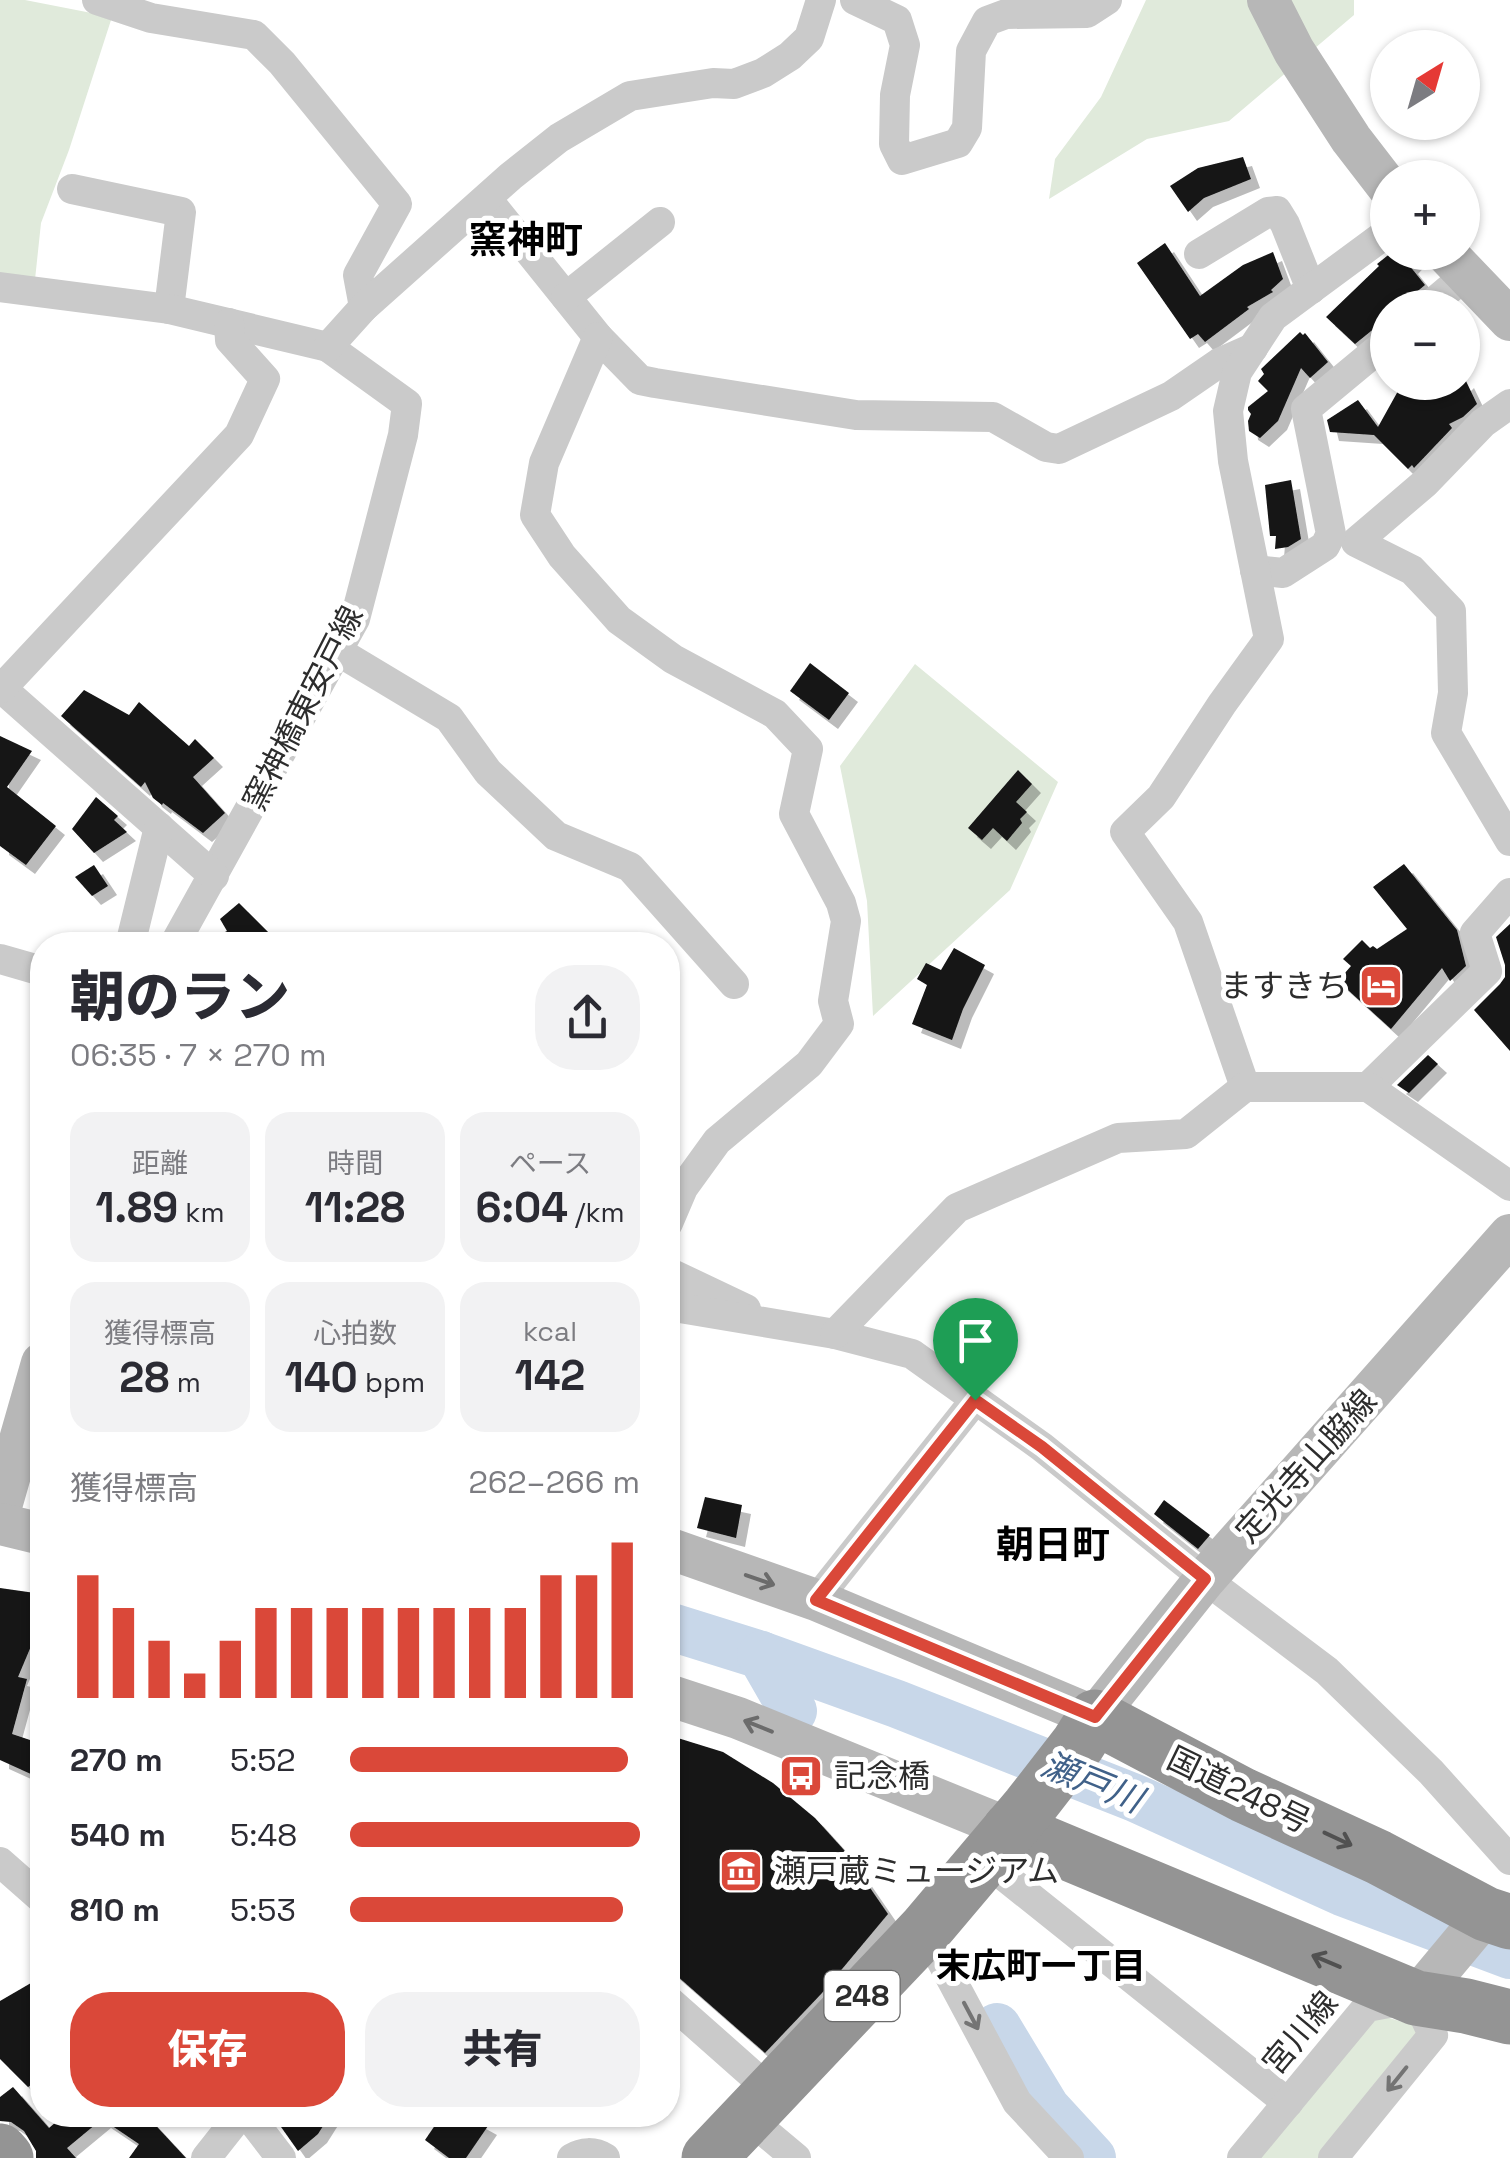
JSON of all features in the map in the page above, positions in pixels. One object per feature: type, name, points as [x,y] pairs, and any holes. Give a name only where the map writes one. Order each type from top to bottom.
[{"type":"highway","name":"248","points":[[709,2158],[925,1930],[1086,1731]]},
{"type":"highway","name":"国道248号","points":[[1086,1731],[1243,1795],[1495,1912]]},
{"type":"highway","points":[[1008,1832],[1422,1990],[1510,2017]]},
{"type":"highway","points":[[0,2150],[6,2158]]},
{"type":"main road","points":[[1268,0],[1294,51],[1370,163]]},
{"type":"main road","points":[[1461,270],[1510,320]]},
{"type":"main road","name":"定光寺山脇線","points":[[1086,1731],[1205,1579],[1510,1235]]},
{"type":"main road","points":[[0,1509],[29,1396]]},
{"type":"main road","points":[[0,1524],[30,1531]]},
{"type":"main road","points":[[680,1552],[816,1600],[1086,1731]]},
{"type":"main road","points":[[680,1698],[738,1718],[1008,1832]]},
{"type":"main road","points":[[1422,1990],[1495,1912]]},
{"type":"street","points":[[97,0],[151,18],[254,35],[282,62],[397,204],[358,275],[364,306]]},
{"type":"street","points":[[0,287],[170,309],[328,346],[364,306],[559,138],[630,96],[713,83],[734,84],[764,73],[809,38],[821,0]]},
{"type":"street","points":[[855,0],[897,20],[904,44],[895,95],[894,144],[902,160],[958,144],[967,128],[971,51],[987,20],[1006,14],[1086,13],[1107,0]]},
{"type":"street","points":[[72,189],[182,212],[170,309]]},
{"type":"street","points":[[487,199],[598,337],[640,380],[856,415],[992,417],[1046,447],[1059,450],[1171,396],[1219,362],[1254,348]]},
{"type":"street","points":[[1199,254],[1268,212],[1277,212],[1311,289]]},
{"type":"street","points":[[566,297],[660,222]]},
{"type":"street","points":[[1245,1087],[1188,922],[1125,832],[1160,797],[1269,639],[1233,460],[1228,411],[1237,372],[1273,317],[1370,245]]},
{"type":"street","points":[[214,876],[1,687],[239,435],[265,378],[230,340],[229,323]]},
{"type":"street","points":[[598,337],[544,463],[535,515],[562,556],[619,620],[673,660],[775,714],[808,749],[794,814],[841,903],[846,921],[833,1001],[839,1024],[808,1064],[717,1141],[680,1195]]},
{"type":"street","name":"窯神橋東安戸線","points":[[182,932],[355,620],[402,436],[408,404],[328,346]]},
{"type":"street","points":[[1255,570],[1282,573],[1325,546],[1332,534],[1306,409],[1370,356]]},
{"type":"street","points":[[1510,404],[1483,422],[1425,482],[1356,542],[1412,570],[1450,611],[1454,693],[1446,733],[1510,840]]},
{"type":"street","points":[[339,652],[449,718],[488,772],[556,836],[630,868],[734,984]]},
{"type":"street","points":[[133,932],[158,828]]},
{"type":"street","points":[[1368,1087],[1499,975],[1474,932],[1510,894]]},
{"type":"street","points":[[0,959],[30,968]]},
{"type":"street","points":[[835,1334],[957,1208],[1118,1138],[1186,1134],[1245,1087],[1368,1087],[1510,1186]]},
{"type":"street","points":[[680,1278],[784,1327]]},
{"type":"street","points":[[680,1308],[835,1334],[912,1354],[1042,1447],[1205,1579],[1327,1671],[1431,1772],[1510,1860]]},
{"type":"street","points":[[816,1600],[975,1400]]},
{"type":"street","points":[[1008,1832],[1288,2102]]},
{"type":"street","points":[[0,1862],[30,1888]]},
{"type":"street","points":[[925,1930],[1017,2102],[1069,2158]]},
{"type":"street","points":[[1336,2157],[1434,2034],[1422,1990]]},
{"type":"street","name":"宮川線","points":[[1242,2158],[1366,2007],[1422,1990]]},
{"type":"street","points":[[680,2014],[759,2104],[796,2158]]},
{"type":"street","points":[[206,2158],[231,2127]]},
{"type":"street","points":[[257,2127],[281,2158]]},
{"type":"street","points":[[572,2158],[582,2152],[605,2158]]},
{"type":"green space","points":[[0,0],[25,0],[112,17],[41,223],[34,289],[0,281]]},
{"type":"green space","points":[[1146,0],[1354,0],[1354,15],[1229,121],[1147,139],[1049,199],[1055,159],[1101,97]]},
{"type":"green space","points":[[915,664],[1058,782],[1010,890],[873,1016],[867,901],[840,766]]},
{"type":"green space","points":[[1377,2014],[1434,2032],[1328,2158],[1254,2158]]},
{"type":"building","points":[[1243,157],[1251,179],[1204,198],[1188,212],[1170,186],[1198,168]]},
{"type":"building","points":[[1165,243],[1200,296],[1243,265],[1273,252],[1283,279],[1273,292],[1247,307],[1205,342],[1198,334],[1190,339],[1137,263]]},
{"type":"building","points":[[1375,270],[1413,270],[1425,285],[1419,290],[1370,290],[1370,332],[1355,344],[1326,317]]},
{"type":"building","points":[[1300,332],[1328,362],[1310,378],[1301,368],[1278,421],[1260,438],[1249,431],[1248,407],[1268,391],[1258,381],[1264,374],[1261,369]]},
{"type":"building","points":[[1358,400],[1378,427],[1393,400],[1475,400],[1477,404],[1449,424],[1452,428],[1414,468],[1412,465],[1408,469],[1374,435],[1330,432],[1327,420]]},
{"type":"building","points":[[1291,480],[1301,539],[1275,549],[1265,485]]},
{"type":"building","points":[[810,663],[849,693],[829,720],[790,691]]},
{"type":"building","points":[[84,690],[129,715],[139,702],[189,746],[195,739],[214,758],[193,777],[225,813],[203,833],[153,798],[145,782],[141,787],[61,716]]},
{"type":"building","points":[[0,736],[32,751],[7,787],[56,826],[26,865],[0,846]]},
{"type":"building","points":[[1018,770],[1032,784],[1016,802],[1027,812],[1020,819],[1022,823],[1007,841],[993,828],[982,840],[968,828]]},
{"type":"building","points":[[96,797],[118,816],[114,820],[127,832],[94,853],[72,829]]},
{"type":"building","points":[[1404,864],[1457,930],[1466,966],[1450,981],[1442,968],[1391,1029],[1338,981],[1351,966],[1343,959],[1362,940],[1377,949],[1407,929],[1373,887]]},
{"type":"building","points":[[94,865],[108,886],[92,896],[75,877]]},
{"type":"building","points":[[239,903],[268,932],[225,932],[220,919]]},
{"type":"building","points":[[1510,924],[1510,1051],[1474,1010],[1505,977],[1496,937]]},
{"type":"building","points":[[954,948],[985,965],[952,1040],[912,1024],[927,985],[917,979],[926,963],[941,970]]},
{"type":"building","points":[[1428,1055],[1438,1064],[1409,1093],[1397,1085]]},
{"type":"building","points":[[705,1497],[742,1505],[736,1538],[697,1528]]},
{"type":"building","points":[[1164,1500],[1210,1535],[1198,1549],[1154,1514]]},
{"type":"building","points":[[0,1588],[30,1592],[30,1648],[18,1677],[27,1679],[12,1734],[30,1740],[30,1774],[0,1760]]},
{"type":"building","points":[[680,1739],[723,1752],[773,1783],[815,1818],[844,1850],[888,1914],[765,2053],[680,1979]]},
{"type":"building","points":[[30,1984],[28,2087],[0,2059],[0,2001]]},
{"type":"building","points":[[13,2087],[30,2106],[30,2127],[92,2127],[67,2148],[76,2158],[36,2158],[24,2131],[11,2122],[0,2121],[0,2097]]},
{"type":"building","points":[[114,2127],[157,2127],[186,2158],[129,2158],[139,2144]]},
{"type":"building","points":[[281,2127],[322,2127],[318,2134],[298,2151]]},
{"type":"building","points":[[434,2127],[487,2127],[466,2158],[449,2158],[425,2140]]},
{"type":"waterway","name":"瀬戸川","points":[[680,1630],[897,1704],[1135,1798],[1342,1892],[1510,1955]]},
{"type":"waterway","points":[[761,1655],[793,1711]]},
{"type":"waterway","points":[[997,2027],[1046,2108],[1092,2158]]},
{"type":"place","name":"ますきち","points":[[1381,986]]},
{"type":"place","name":"記念橋","points":[[801,1776]]},
{"type":"place","name":"瀬戸蔵ミュージアム","points":[[741,1871]]},
{"type":"district","name":"窯神町","points":[[526,240]]},
{"type":"district","name":"朝日町","points":[[1053,1545]]},
{"type":"district","name":"末広町一丁目","points":[[1041,1966]]},
{"type":"route","points":[[975,1400],[1042,1447],[1205,1579],[1095,1717],[816,1600],[975,1400]]}]
